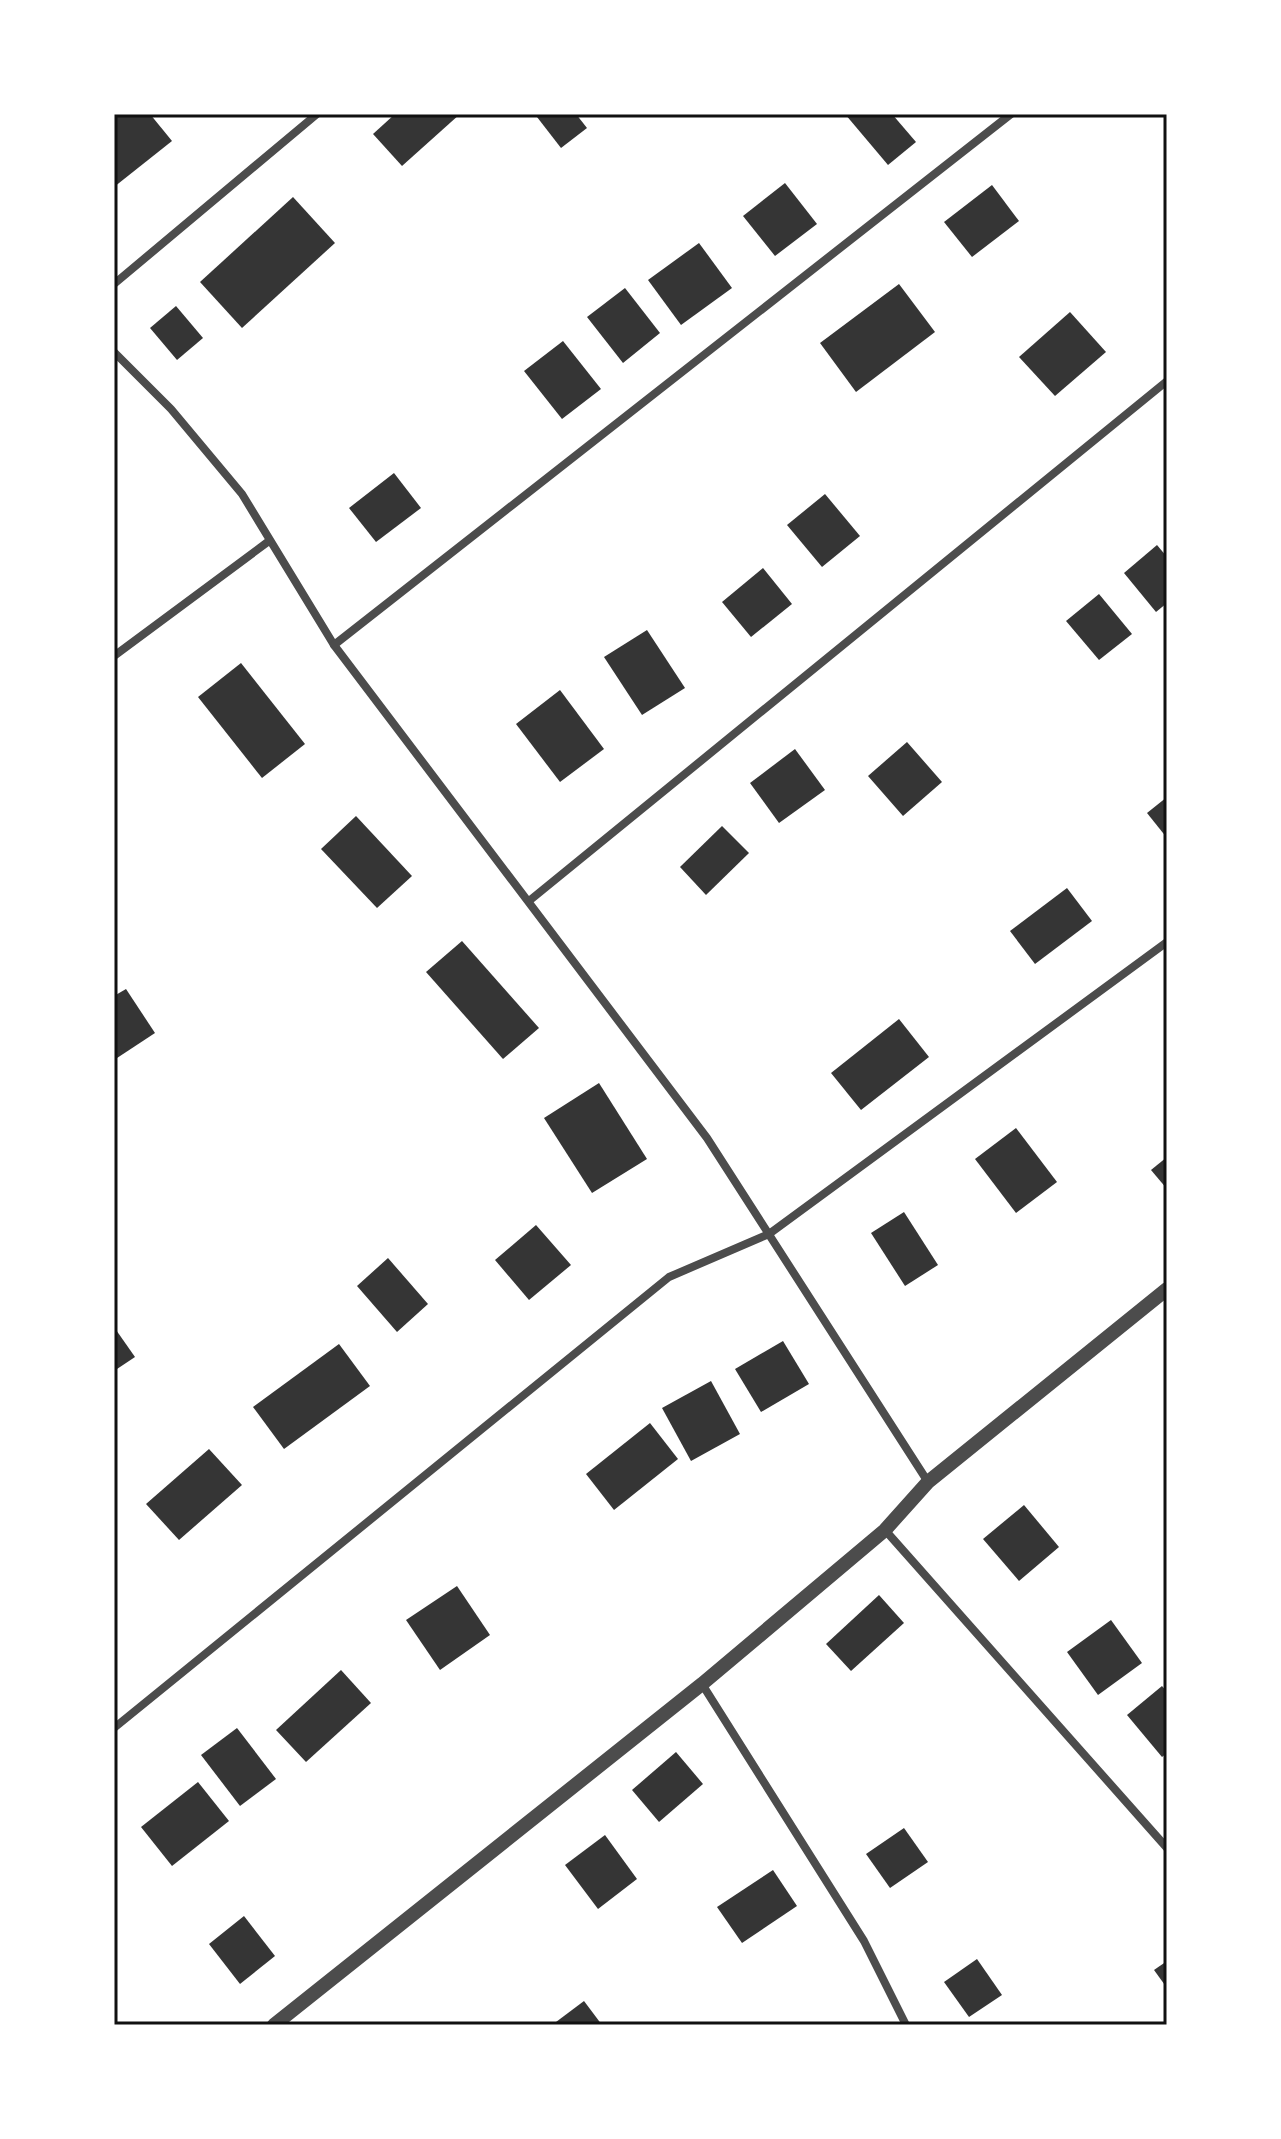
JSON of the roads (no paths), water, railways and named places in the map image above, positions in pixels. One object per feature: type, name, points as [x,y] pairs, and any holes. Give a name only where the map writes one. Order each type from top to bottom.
[{"type":"street","points":[[114,284],[317,114]]},
{"type":"street","points":[[334,645],[1011,114]]},
{"type":"street","points":[[114,352],[171,409],[242,494],[334,645],[707,1138],[928,1482]]},
{"type":"street","points":[[529,901],[1167,381]]},
{"type":"street","points":[[114,656],[269,541]]},
{"type":"street","points":[[114,1728],[669,1277],[769,1234],[1167,942]]},
{"type":"street","points":[[274,2025],[702,1684],[885,1530],[928,1482],[1167,1289]]},
{"type":"street","points":[[885,1530],[1167,1848]]},
{"type":"street","points":[[702,1684],[864,1941],[906,2025]]}]
